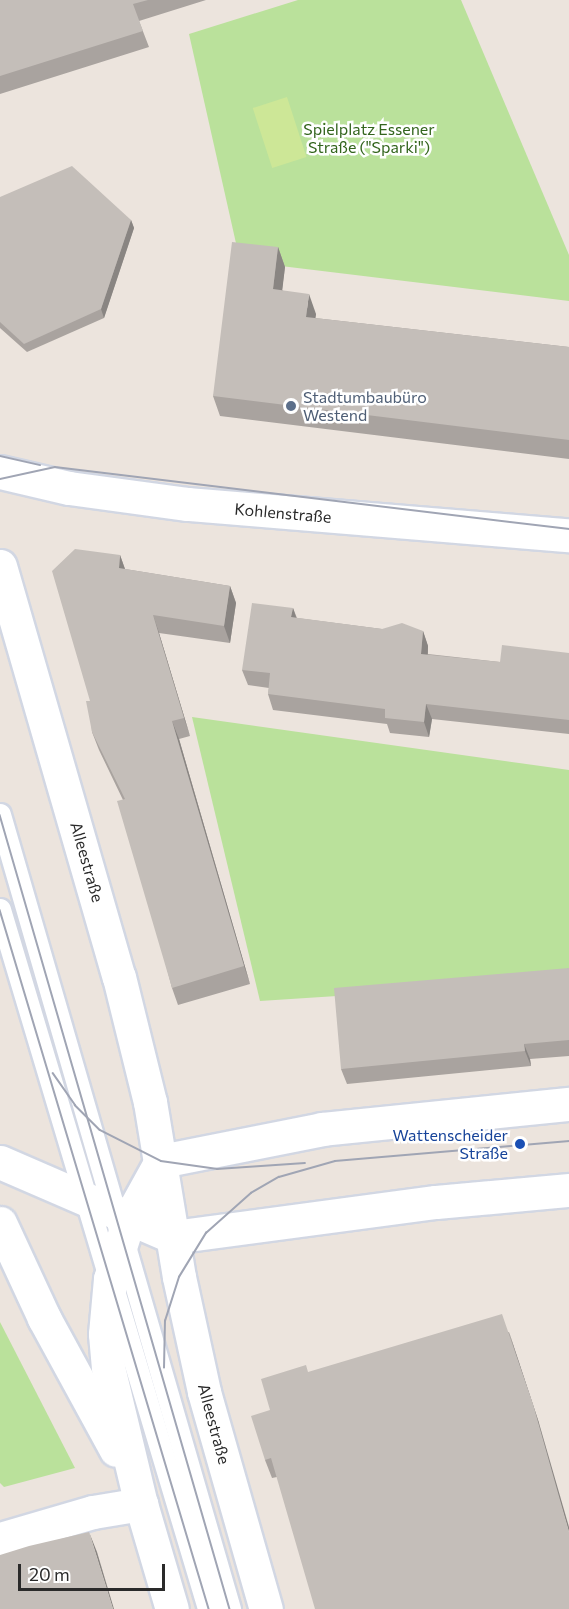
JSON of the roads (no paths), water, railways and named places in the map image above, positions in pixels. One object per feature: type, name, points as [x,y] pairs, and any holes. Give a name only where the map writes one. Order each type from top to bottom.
[{"type":"main road","name":"Kohlenstraße","points":[[0,472],[69,488],[188,504],[569,535]]},
{"type":"main road","name":"Alleestraße","points":[[0,566],[119,977],[161,1161],[173,1237],[204,1392],[266,1609]]},
{"type":"main road","points":[[172,1609],[141,1504],[108,1367],[105,1334],[113,1219],[161,1161],[322,1129],[569,1104]]},
{"type":"main road","points":[[0,1162],[113,1219],[173,1237],[436,1202],[569,1190]]},
{"type":"main road","points":[[0,1224],[24,1278],[141,1504]]},
{"type":"main road","points":[[0,1539],[93,1512],[141,1504]]},
{"type":"lane","points":[[0,815],[113,1219],[230,1609]]},
{"type":"lane","points":[[0,910],[113,1219],[110,1279],[209,1609]]},
{"type":"tram line","points":[[0,456],[40,465]]},
{"type":"tram line","points":[[0,479],[55,467],[569,529]]},
{"type":"tram line","points":[[0,815],[230,1609]]},
{"type":"tram line","points":[[0,910],[209,1609]]},
{"type":"tram line","points":[[53,1073],[75,1105],[100,1130],[161,1161],[217,1169],[305,1163]]},
{"type":"tram line","points":[[164,1368],[165,1321],[179,1277],[206,1233],[251,1193],[279,1177],[335,1161],[569,1141]]},
{"type":"place","name":"Stadtumbaubüro Westend","points":[[291,406]]},
{"type":"place","name":"Wattenscheider Straße","points":[[520,1144]]},
{"type":"park label","name":"Spielplatz Essener Straße (\"Sparki\")","points":[[369,138]]}]
